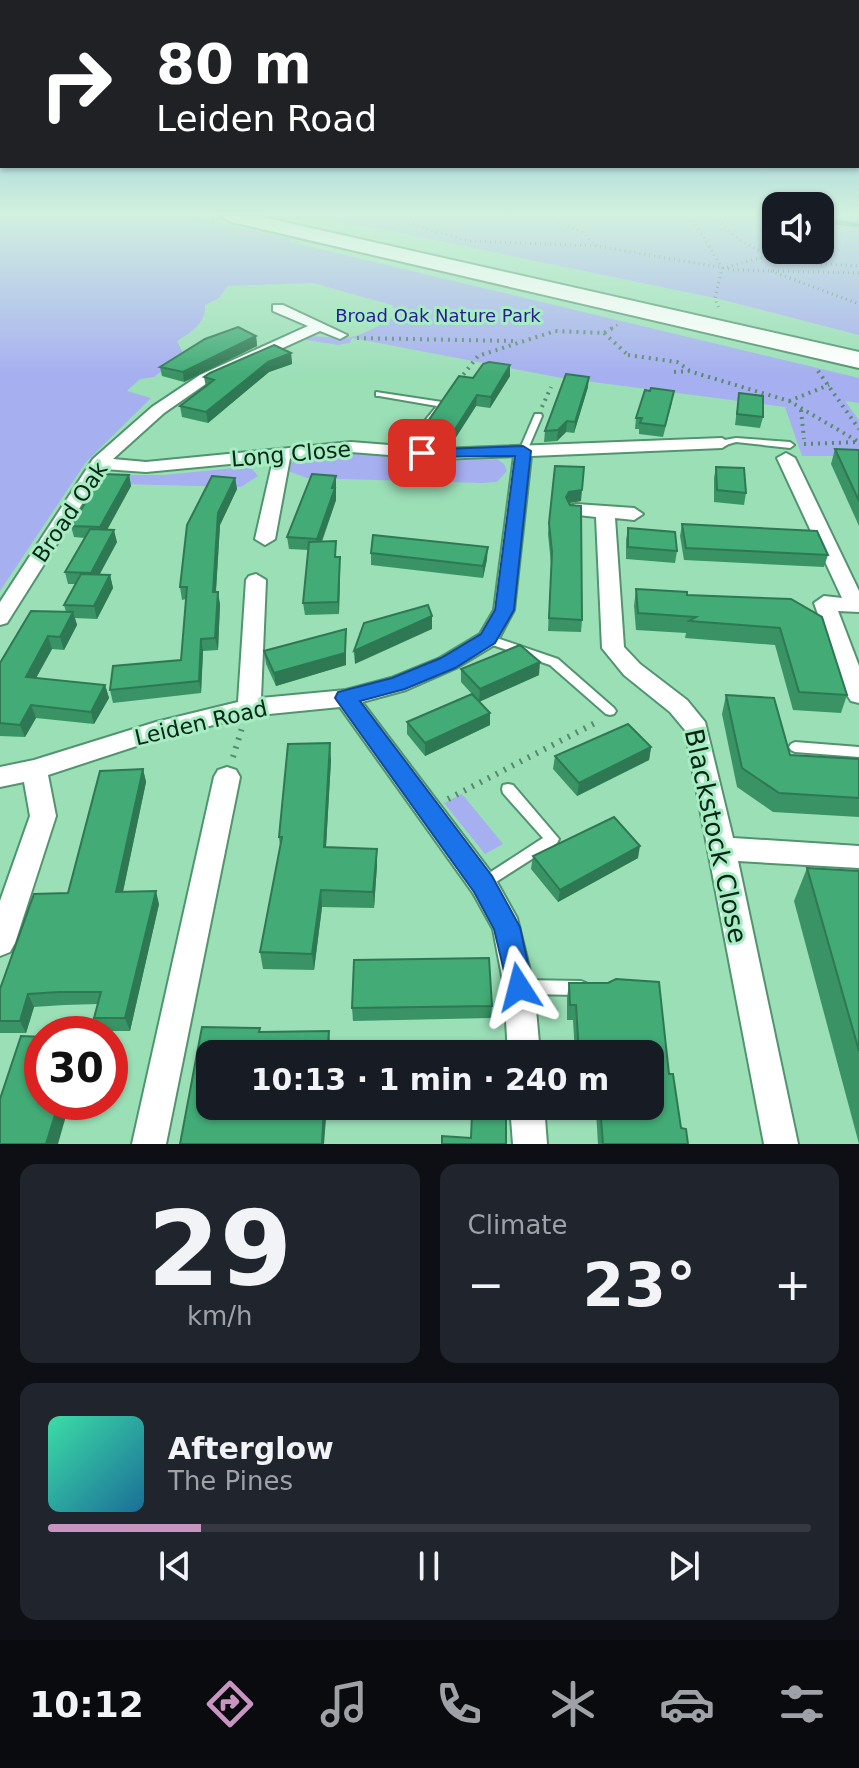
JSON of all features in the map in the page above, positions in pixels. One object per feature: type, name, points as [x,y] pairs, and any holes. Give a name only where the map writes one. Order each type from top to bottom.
[{"type":"highway","points":[[464,269],[859,360]]},
{"type":"highway","points":[[519,269],[859,347]]},
{"type":"street","points":[[278,308],[340,335]]},
{"type":"street","name":"Broad Oak","points":[[0,618],[99,463],[158,410],[205,378],[320,326]]},
{"type":"street","name":"Long Close","points":[[99,463],[146,467],[351,447],[440,454],[722,443]]},
{"type":"street","points":[[488,639],[504,610],[523,451]]},
{"type":"street","points":[[788,451],[856,606],[824,603],[859,695]]},
{"type":"street","points":[[265,539],[282,456]]},
{"type":"street","name":"Blackstock Close","points":[[634,514],[590,511],[613,648],[620,660],[687,710],[697,728],[781,1144]]},
{"type":"street","points":[[249,708],[256,580]]},
{"type":"street","name":"Leiden Road","points":[[0,777],[34,770],[156,731],[249,708],[346,698],[398,684],[448,663],[488,639]]},
{"type":"street","points":[[346,698],[483,884],[507,927],[519,987],[523,1040]]},
{"type":"street","points":[[0,943],[43,816],[34,770]]},
{"type":"street","points":[[149,1144],[227,777]]},
{"type":"street","points":[[719,849],[859,857]]},
{"type":"street","points":[[528,1120],[530,1144]]},
{"type":"lane","points":[[379,394],[442,404],[404,451]]},
{"type":"lane","points":[[523,451],[538,416]]},
{"type":"lane","points":[[722,443],[736,440],[788,451]]},
{"type":"lane","points":[[488,639],[554,662],[610,711]]},
{"type":"lane","points":[[795,747],[859,752]]},
{"type":"lane","points":[[483,884],[552,839],[508,789]]},
{"type":"lane","points":[[519,987],[591,988]]},
{"type":"path","points":[[720,314],[715,298],[722,269]]},
{"type":"path","points":[[767,269],[859,304]]},
{"type":"path","points":[[775,269],[859,273]]},
{"type":"path","points":[[442,404],[478,356],[555,331],[604,333],[624,321]]},
{"type":"path","points":[[604,333],[628,355],[677,362],[689,371],[789,401],[859,442]]},
{"type":"path","points":[[340,335],[520,341]]},
{"type":"path","points":[[674,372],[689,371]]},
{"type":"path","points":[[789,401],[829,385],[859,429]]},
{"type":"path","points":[[538,416],[551,387]]},
{"type":"path","points":[[801,410],[805,444]]},
{"type":"path","points":[[788,451],[805,444],[859,442]]},
{"type":"path","points":[[227,777],[249,708]]},
{"type":"path","points":[[429,809],[606,718],[610,711]]},
{"type":"green space","name":"Broad Oak Nature Park","points":[[0,269],[405,269],[859,378],[859,403],[845,401],[859,420],[859,456],[802,456],[785,407],[562,378],[352,338],[350,343],[338,345],[300,339],[351,337],[398,315],[392,305],[313,283],[228,286],[219,298],[205,305],[197,327],[177,341],[183,353],[154,377],[140,379],[127,391],[151,398],[86,462],[0,591]]},
{"type":"green space","points":[[577,269],[859,269],[859,335],[715,298]]},
{"type":"green space","points":[[358,452],[442,461],[497,459],[507,471],[497,482],[482,483],[307,478],[288,471],[291,463],[302,457]]},
{"type":"green space","points":[[244,467],[252,469],[258,476],[241,487],[118,484],[107,475],[164,475]]},
{"type":"green space","points":[[462,794],[503,844],[485,854],[444,803]]},
{"type":"building","points":[[238,327],[256,336],[183,372],[160,367],[205,339]]},
{"type":"building","points":[[274,345],[291,353],[268,362],[206,412],[180,406],[214,380],[204,377],[210,373]]},
{"type":"building","points":[[483,364],[510,365],[491,397],[477,395],[452,434],[428,430],[432,425],[426,424],[459,376],[473,378]]},
{"type":"building","points":[[566,374],[589,377],[575,422],[567,421],[558,430],[545,431]]},
{"type":"building","points":[[651,388],[674,391],[665,426],[640,423],[642,418],[636,418],[645,390],[650,391]]},
{"type":"building","points":[[739,393],[763,396],[763,417],[737,414]]},
{"type":"building","points":[[835,449],[859,450],[859,501]]},
{"type":"building","points":[[555,466],[584,467],[582,490],[569,492],[566,497],[570,505],[581,506],[582,620],[549,618],[552,552],[549,523]]},
{"type":"building","points":[[716,467],[744,468],[746,493],[717,490]]},
{"type":"building","points":[[103,474],[129,475],[100,527],[71,526]]},
{"type":"building","points":[[312,474],[336,476],[332,488],[335,488],[317,539],[287,537]]},
{"type":"building","points":[[212,476],[235,478],[218,513],[213,592],[218,592],[215,638],[201,639],[199,681],[110,690],[113,666],[181,660],[187,587],[180,587],[187,525]]},
{"type":"building","points":[[682,524],[817,531],[828,555],[686,548]]},
{"type":"building","points":[[628,528],[675,532],[677,551],[628,547]]},
{"type":"building","points":[[90,529],[114,530],[91,573],[65,572]]},
{"type":"building","points":[[373,535],[488,547],[483,566],[371,553]]},
{"type":"building","points":[[336,541],[335,557],[340,557],[338,602],[303,603],[309,542]]},
{"type":"building","points":[[81,574],[110,575],[94,606],[64,605]]},
{"type":"building","points":[[636,589],[687,592],[687,595],[791,599],[822,617],[847,695],[799,692],[780,628],[689,621],[696,617],[638,613]]},
{"type":"building","points":[[428,605],[432,616],[354,651],[364,623]]},
{"type":"building","points":[[31,611],[73,612],[60,637],[48,636],[26,677],[105,685],[91,712],[31,705],[20,725],[0,723],[0,663]]},
{"type":"building","points":[[346,629],[345,653],[274,673],[264,651]]},
{"type":"building","points":[[520,645],[540,662],[480,689],[461,669]]},
{"type":"building","points":[[472,694],[490,713],[425,743],[407,722]]},
{"type":"building","points":[[726,695],[774,698],[790,755],[859,759],[859,798],[779,793],[742,768]]},
{"type":"building","points":[[628,724],[651,747],[579,783],[555,756]]},
{"type":"building","points":[[330,743],[324,847],[377,849],[373,892],[321,890],[312,954],[260,952],[282,837],[279,837],[288,744]]},
{"type":"building","points":[[143,769],[116,892],[156,891],[125,1016],[95,1016],[101,992],[59,992],[28,994],[20,1021],[0,1021],[0,989],[34,894],[68,893],[100,771]]},
{"type":"building","points":[[614,817],[640,846],[560,890],[533,856]]},
{"type":"building","points":[[807,868],[859,871],[859,1051]]},
{"type":"building","points":[[489,958],[492,1006],[352,1008],[354,960]]},
{"type":"building","points":[[616,979],[659,982],[669,1074],[673,1074],[681,1128],[686,1129],[688,1144],[603,1144],[601,1120],[664,1120],[664,1040],[578,1040],[576,1005],[570,1005],[569,983],[608,983]]},
{"type":"building","points":[[202,1027],[260,1028],[259,1032],[329,1031],[328,1040],[200,1040]]},
{"type":"building","points":[[21,1036],[24,1036],[24,1120],[53,1120],[46,1144],[0,1144],[0,1099]]},
{"type":"building","points":[[196,1059],[196,1120],[323,1120],[322,1144],[180,1144]]},
{"type":"building","points":[[472,1120],[506,1120],[506,1144],[442,1144],[442,1136],[471,1138]]},
{"type":"route","points":[[422,453],[523,451],[504,610],[488,639],[448,663],[398,684],[346,698],[483,884],[507,927],[515,952],[519,987]]}]
